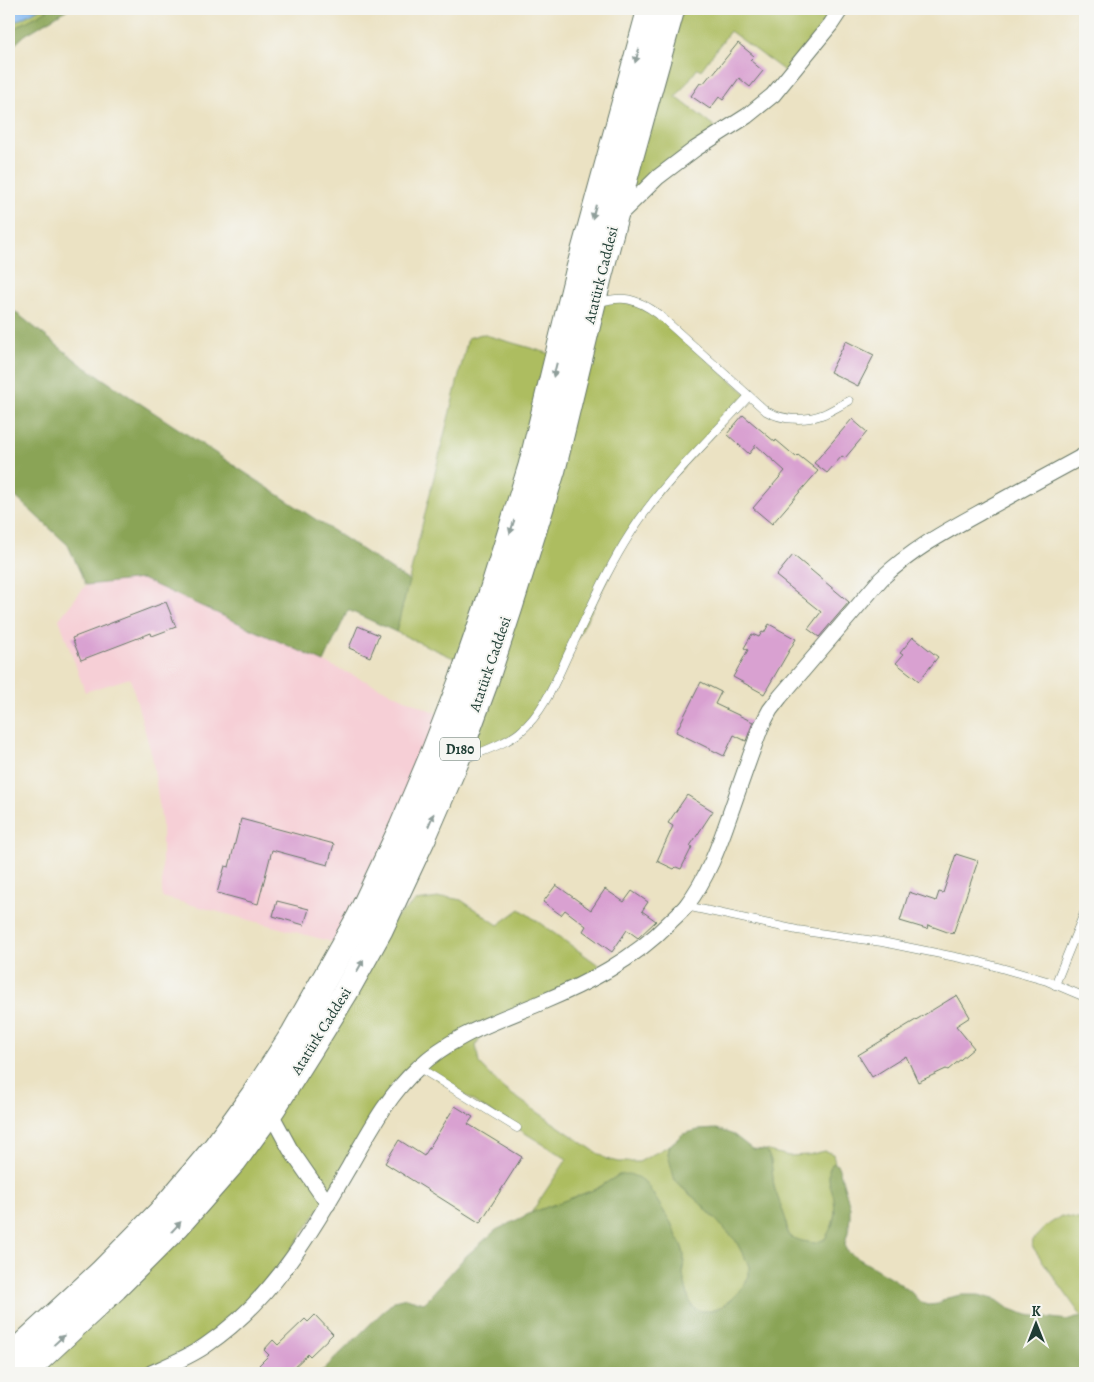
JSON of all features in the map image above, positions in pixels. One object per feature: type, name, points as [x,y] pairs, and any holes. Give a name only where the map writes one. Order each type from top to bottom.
[{"type":"highway","name":"Atatürk Caddesi","points":[[9,1358],[102,1273],[162,1211],[216,1146],[253,1096],[294,1033],[359,918],[402,827],[433,754],[462,679],[490,595],[531,466],[578,272],[650,9]]},
{"type":"highway","name":"Atatürk Caddesi","points":[[24,1373],[115,1288],[177,1226],[234,1161],[270,1112],[345,992],[380,930],[456,762],[509,610],[553,469],[615,218],[672,9]]},
{"type":"street","points":[[615,218],[658,177],[773,95],[841,9]]},
{"type":"street","points":[[151,1373],[203,1347],[227,1330],[268,1290],[290,1264],[328,1204],[380,1114],[396,1091],[418,1067],[447,1045],[489,1023],[540,1003],[595,978],[627,959],[657,936],[686,906],[705,877],[722,838],[758,734],[770,710],[881,578],[921,546],[1085,455]]},
{"type":"street","points":[[270,1112],[290,1150],[328,1204]]},
{"type":"lane","points":[[593,305],[608,300],[623,299],[634,300],[646,306],[658,314],[766,411],[773,415],[788,419],[809,418],[823,414],[849,401]]},
{"type":"lane","points":[[456,762],[497,745],[519,733],[536,716],[551,690],[608,573],[631,533],[664,488],[749,396]]},
{"type":"lane","points":[[686,906],[798,930],[882,942],[980,962],[1055,985],[1085,997]]},
{"type":"lane","points":[[1055,985],[1085,911]]},
{"type":"lane","points":[[418,1067],[517,1128]]},
{"type":"shaded area","points":[[142,579],[447,718],[344,945],[162,897],[162,824],[152,756],[130,678],[85,692],[59,619],[86,585]]},
{"type":"green space","points":[[39,9],[49,9],[9,32],[9,26]]},
{"type":"green space","points":[[49,9],[68,9],[25,35],[9,50],[9,32]]},
{"type":"green space","points":[[672,9],[841,9],[790,75],[730,31],[701,70],[698,68],[676,97],[722,132],[615,218]]},
{"type":"green space","points":[[608,300],[646,306],[749,396],[664,488],[631,533],[551,690],[519,733],[456,762],[593,305]]},
{"type":"green space","points":[[9,307],[82,365],[409,581],[396,632],[348,610],[324,662],[142,579],[86,585],[68,545],[9,491]]},
{"type":"green space","points":[[482,334],[558,356],[467,664],[396,632],[468,338]]},
{"type":"green space","points":[[446,897],[461,900],[498,925],[520,909],[607,971],[489,1023],[476,1045],[479,1063],[504,1089],[606,1159],[618,1162],[639,1162],[670,1145],[668,1154],[681,1187],[700,1203],[736,1241],[749,1266],[749,1276],[734,1297],[721,1307],[711,1311],[701,1311],[694,1308],[689,1300],[683,1275],[684,1254],[682,1247],[671,1223],[646,1183],[619,1175],[596,1189],[531,1213],[567,1159],[418,1067],[249,1310],[151,1373],[24,1373],[380,930],[416,901]]},
{"type":"green space","points":[[717,1129],[734,1135],[752,1149],[764,1150],[768,1154],[771,1160],[774,1187],[786,1220],[787,1232],[791,1237],[815,1243],[825,1239],[833,1224],[835,1213],[829,1170],[832,1164],[835,1163],[838,1166],[850,1207],[845,1244],[846,1250],[895,1280],[911,1292],[919,1301],[928,1305],[938,1304],[947,1298],[961,1295],[979,1295],[997,1300],[1008,1308],[1027,1315],[1068,1320],[1085,1316],[1085,1373],[320,1373],[394,1301],[406,1298],[424,1303],[465,1257],[496,1230],[531,1213],[596,1189],[619,1175],[629,1174],[646,1183],[671,1223],[684,1254],[683,1275],[689,1300],[694,1308],[701,1311],[711,1311],[721,1307],[734,1297],[743,1286],[749,1276],[749,1266],[736,1241],[700,1203],[675,1181],[668,1154],[670,1145],[683,1134],[698,1130]]},
{"type":"green space","points":[[764,1150],[789,1156],[808,1155],[825,1151],[833,1154],[835,1163],[832,1164],[829,1179],[835,1210],[830,1231],[822,1241],[815,1243],[805,1242],[794,1239],[789,1235],[775,1190],[771,1164]]},
{"type":"green space","points":[[1061,1216],[1085,1222],[1085,1316],[1082,1317],[1032,1246],[1033,1240],[1045,1227]]},
{"type":"water","points":[[9,9],[39,9],[9,26]]},
{"type":"building","points":[[738,43],[754,56],[750,60],[763,71],[750,87],[739,78],[723,100],[719,97],[710,109],[691,96],[700,83],[703,84],[712,75]]},
{"type":"building","points":[[846,341],[874,355],[858,386],[830,372]]},
{"type":"building","points":[[743,415],[775,442],[776,440],[796,457],[798,455],[818,471],[772,524],[753,508],[785,471],[756,445],[749,454],[727,434]]},
{"type":"building","points":[[852,419],[867,432],[845,458],[842,456],[827,473],[814,463]]},
{"type":"building","points":[[793,555],[849,602],[819,637],[808,629],[821,612],[776,576]]},
{"type":"building","points":[[166,602],[176,627],[152,636],[151,633],[81,660],[72,638]]},
{"type":"building","points":[[769,624],[796,639],[764,694],[733,677],[748,650],[744,648],[752,634],[759,637],[762,632],[764,633]]},
{"type":"building","points":[[358,626],[379,635],[370,657],[349,648]]},
{"type":"building","points":[[913,637],[938,657],[919,681],[896,663],[903,655],[900,653]]},
{"type":"building","points":[[701,682],[721,692],[715,704],[753,722],[746,741],[734,735],[724,756],[676,732]]},
{"type":"building","points":[[687,795],[713,811],[690,846],[692,847],[681,869],[676,867],[674,869],[657,861],[673,826],[668,823]]},
{"type":"building","points":[[241,819],[334,844],[328,865],[272,850],[258,904],[217,893],[225,866],[229,867]]},
{"type":"building","points":[[956,854],[978,861],[953,934],[928,925],[927,929],[900,921],[909,892],[936,901],[939,892],[943,893]]},
{"type":"building","points":[[556,885],[591,910],[605,889],[624,902],[632,891],[648,902],[642,911],[656,921],[638,938],[627,930],[612,952],[583,931],[586,926],[565,910],[561,915],[543,902]]},
{"type":"building","points":[[277,901],[309,909],[304,925],[273,916]]},
{"type":"building","points":[[957,995],[970,1017],[956,1026],[974,1048],[948,1070],[946,1069],[918,1082],[906,1056],[872,1077],[858,1055]]},
{"type":"building","points":[[455,1106],[473,1117],[468,1124],[522,1157],[480,1223],[385,1163],[399,1140],[424,1156]]},
{"type":"building","points":[[315,1315],[333,1334],[310,1356],[308,1354],[288,1373],[267,1373],[259,1365],[269,1355],[264,1350],[273,1340],[278,1345],[305,1319],[308,1322]]}]
